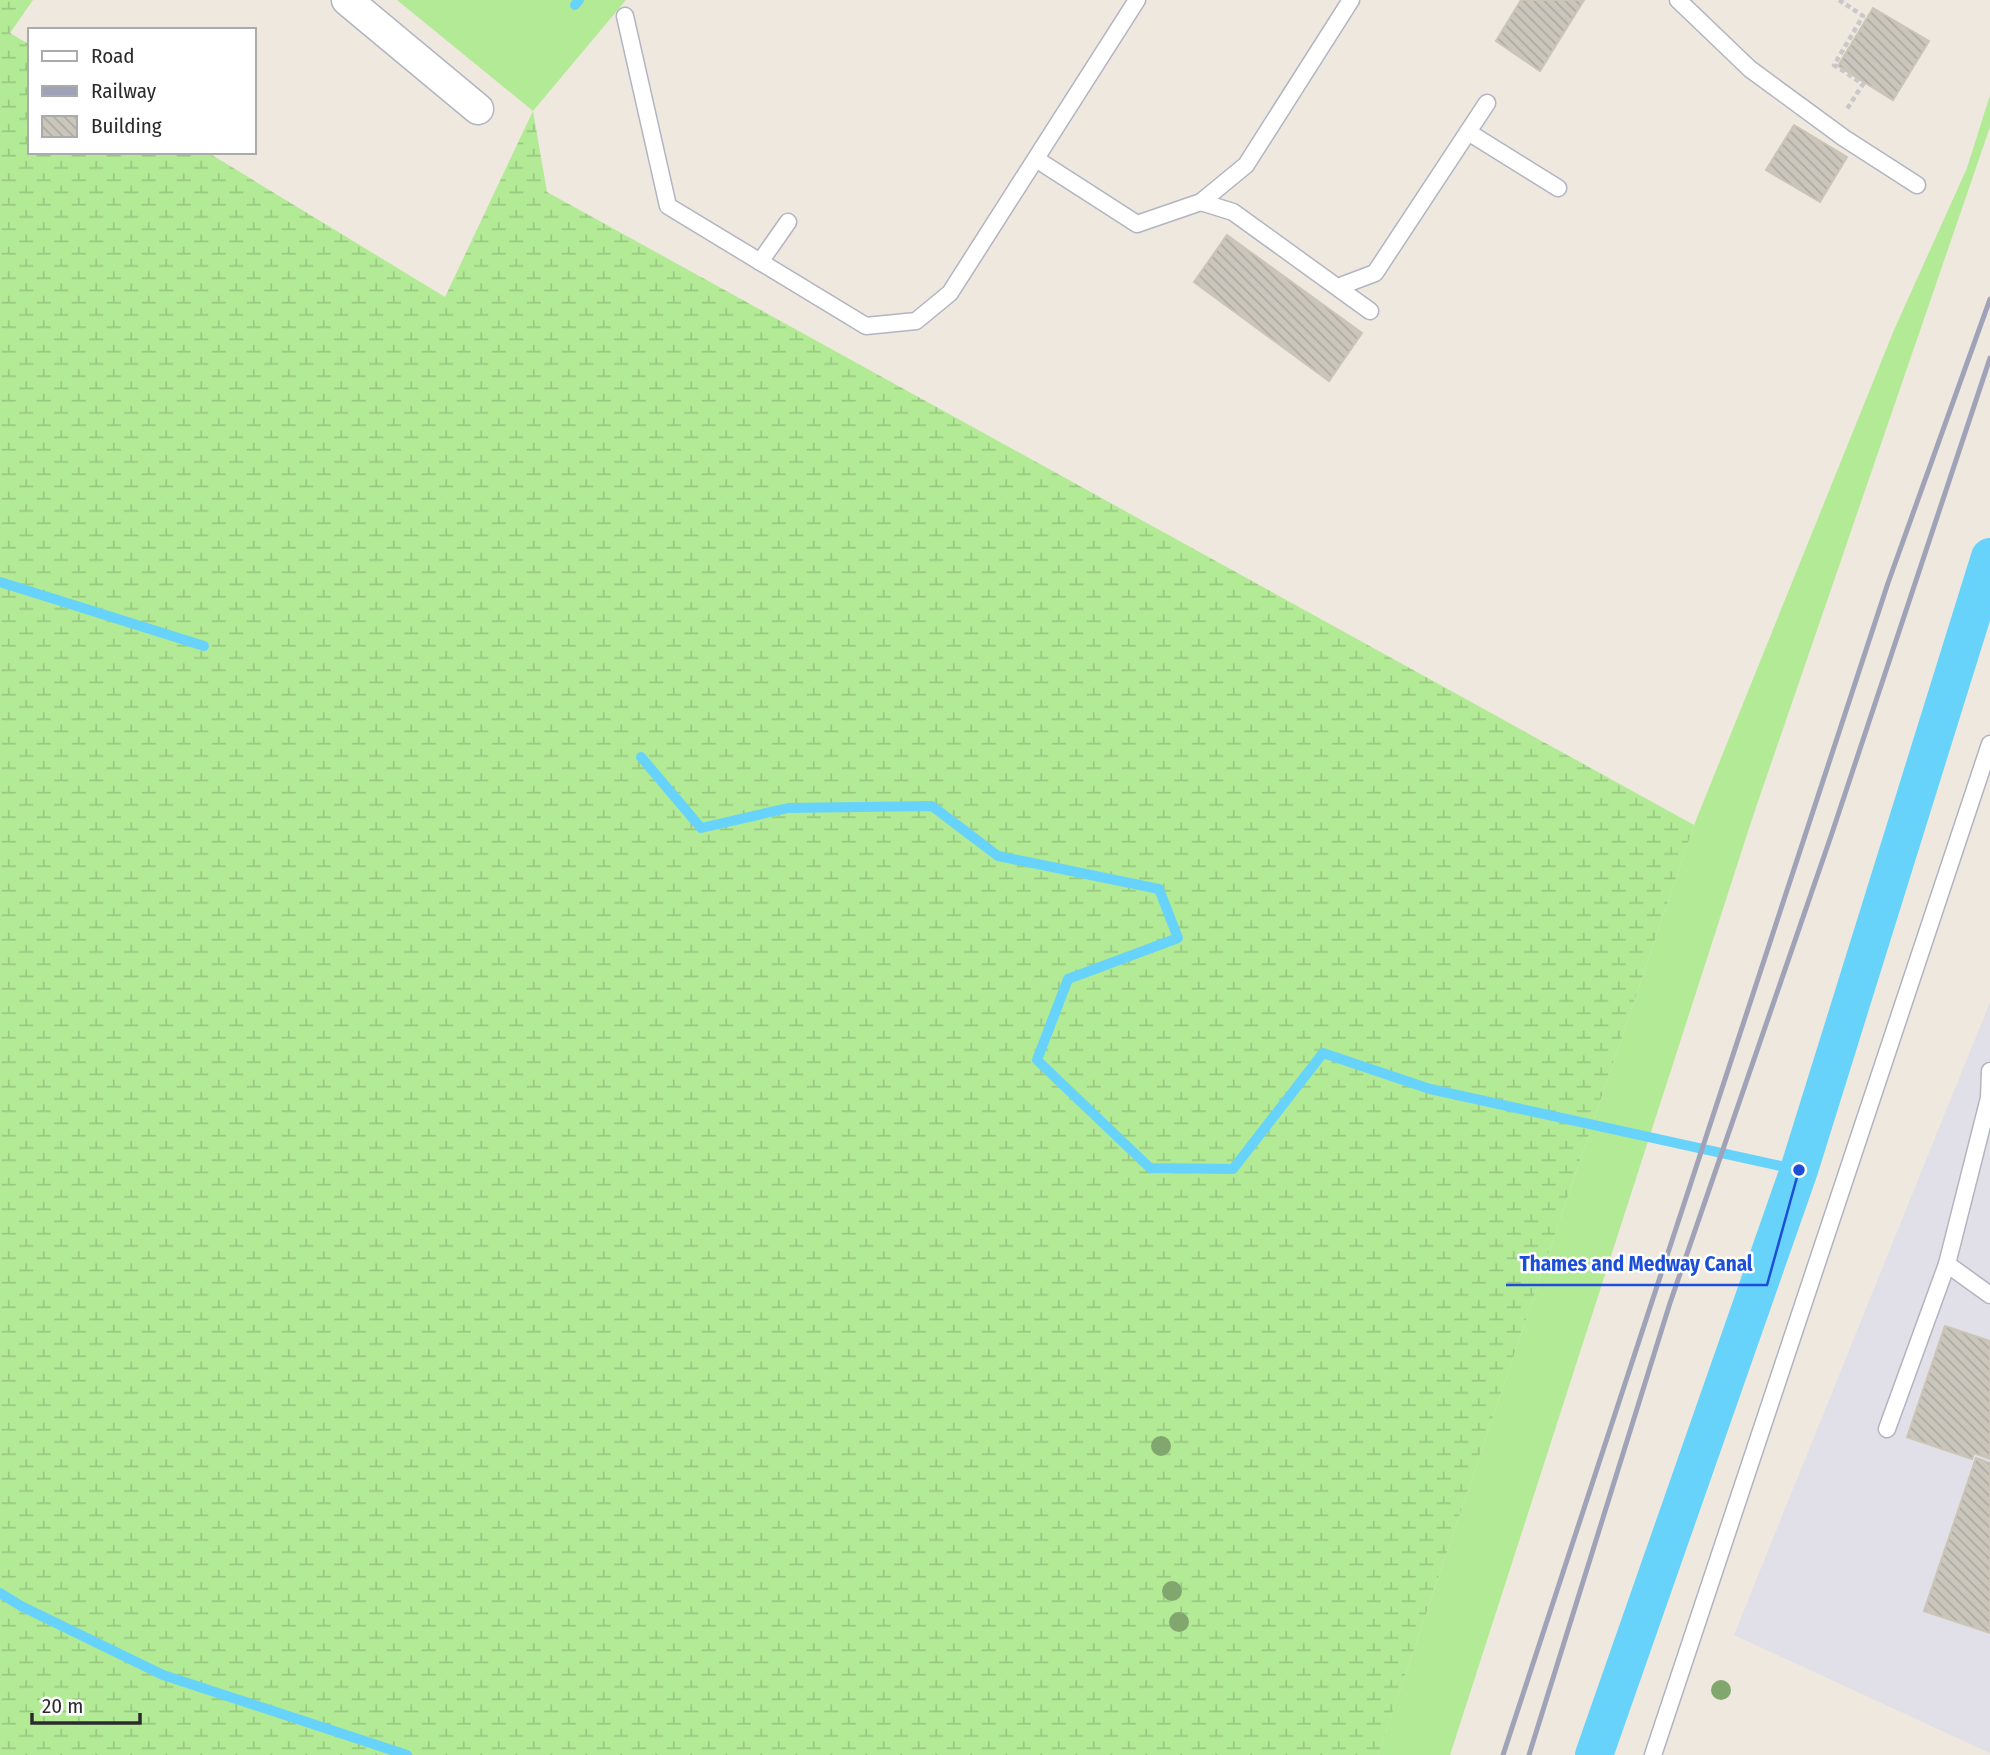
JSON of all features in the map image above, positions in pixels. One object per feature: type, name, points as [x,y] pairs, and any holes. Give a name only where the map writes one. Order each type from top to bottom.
[{"type":"street","points":[[347,0],[478,109]]},
{"type":"lane","points":[[625,16],[668,206],[866,326],[916,321],[950,293],[1137,0]]},
{"type":"lane","points":[[1036,159],[1137,224],[1201,202],[1246,165],[1351,0]]},
{"type":"lane","points":[[1678,0],[1750,69],[1844,138],[1917,185]]},
{"type":"lane","points":[[1338,287],[1375,272],[1487,103]]},
{"type":"lane","points":[[1468,132],[1558,188]]},
{"type":"lane","points":[[1201,202],[1233,212],[1370,311]]},
{"type":"lane","points":[[760,262],[788,222]]},
{"type":"lane","points":[[1653,1755],[1990,744]]},
{"type":"lane","points":[[1887,1429],[1947,1264],[1989,1098],[1990,1071]]},
{"type":"lane","points":[[1947,1264],[1990,1295]]},
{"type":"path","points":[[1839,0],[1863,16],[1834,65],[1863,84],[1844,114]]},
{"type":"shaded area","points":[[1990,1002],[1990,1753],[1734,1635]]},
{"type":"green space","points":[[0,0],[33,0],[10,33],[28,44],[28,154],[210,154],[445,297],[533,111],[547,192],[1694,825],[1378,1755],[0,1755]]},
{"type":"green space","points":[[397,0],[626,0],[533,111]]},
{"type":"green space","points":[[1990,95],[1990,127],[1752,819],[1450,1755],[1378,1755],[1694,825],[1894,330],[1967,168]]},
{"type":"building","points":[[1521,0],[1584,0],[1540,71],[1496,41]]},
{"type":"building","points":[[1873,8],[1929,41],[1893,100],[1838,66]]},
{"type":"building","points":[[1794,125],[1847,157],[1820,202],[1766,170]]},
{"type":"building","points":[[1227,235],[1362,333],[1329,381],[1194,282]]},
{"type":"building","points":[[1945,1326],[1990,1341],[1990,1459],[1974,1453],[1972,1459],[1907,1437]]},
{"type":"building","points":[[1976,1458],[1990,1463],[1990,1633],[1924,1611]]},
{"type":"waterway","points":[[575,5],[579,0]]},
{"type":"waterway","points":[[1594,1755],[1799,1170],[1990,557]]},
{"type":"waterway","points":[[0,582],[204,646]]},
{"type":"waterway","points":[[641,757],[701,828],[788,808],[932,806],[998,856],[1159,889],[1178,938],[1068,979],[1037,1060],[1150,1168],[1233,1169],[1323,1053],[1430,1089],[1799,1170]]},
{"type":"waterway","points":[[0,1593],[21,1606],[163,1675],[407,1755]]},
{"type":"railway","points":[[1503,1755],[1888,583],[1990,299]]},
{"type":"railway","points":[[1529,1755],[1670,1303],[1831,836],[1990,358]]},
{"type":"place","name":"Thames and Medway Canal","points":[[1799,1170]]}]
